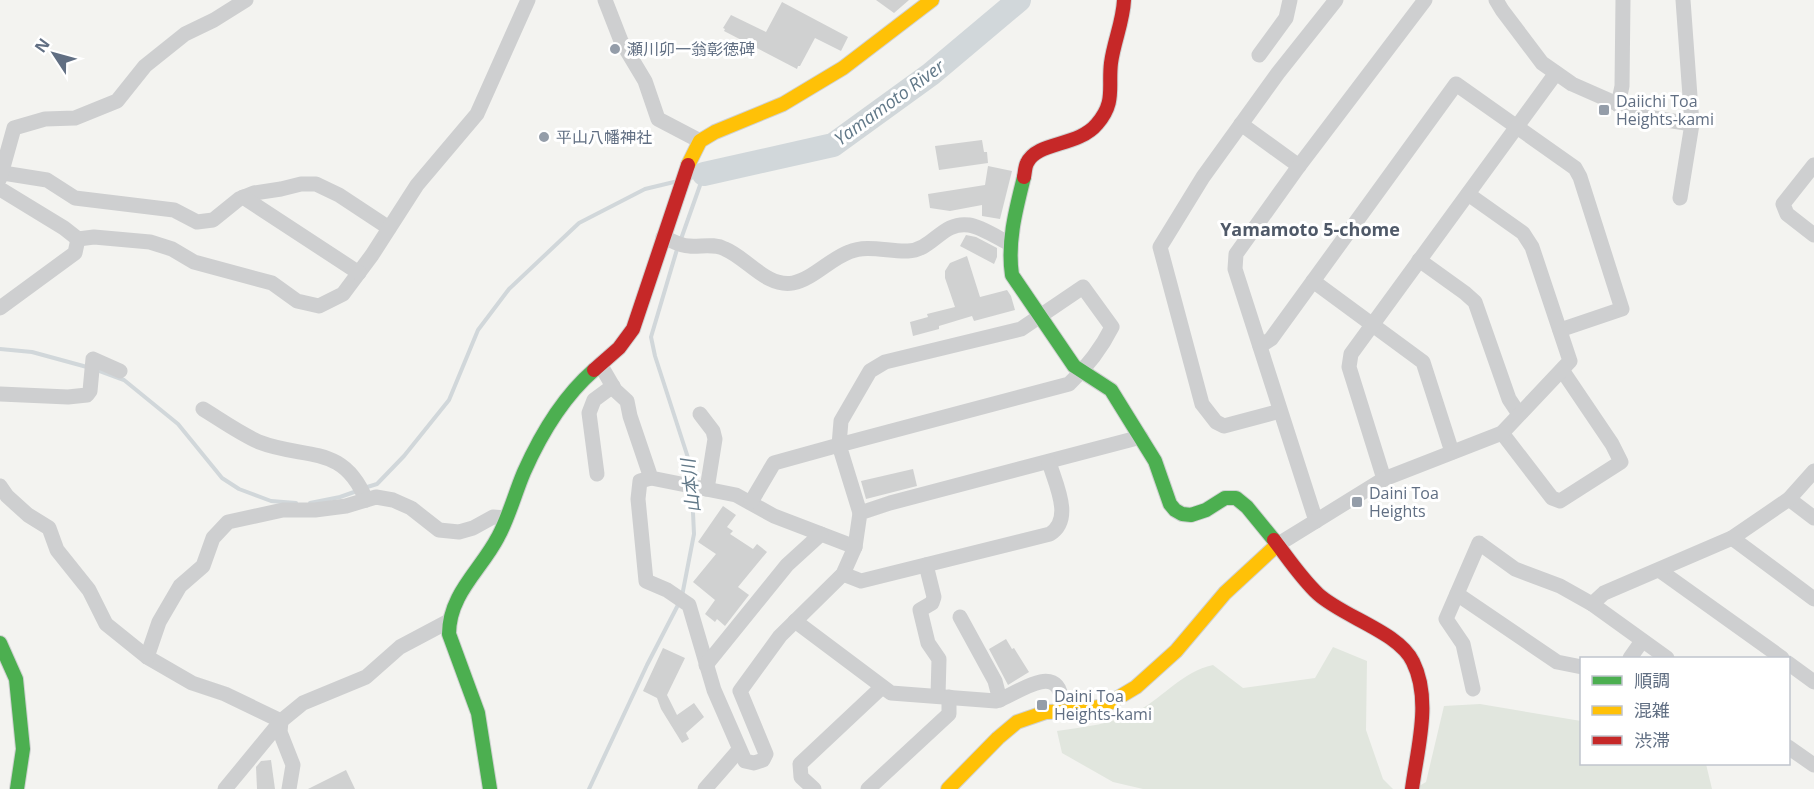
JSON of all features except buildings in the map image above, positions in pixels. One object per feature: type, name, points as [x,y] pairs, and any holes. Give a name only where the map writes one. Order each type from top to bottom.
[{"type":"street","points":[[246,0],[214,20],[185,34],[146,66],[117,101],[75,118],[45,119],[14,128],[1,175],[47,180],[75,198],[174,210],[197,222],[213,220],[243,197],[254,193],[301,184],[316,184],[339,195],[389,228]]},
{"type":"street","points":[[0,189],[78,239],[94,237],[150,242],[172,249],[194,262],[272,283],[297,302],[319,306],[343,294],[417,185],[477,114],[528,0]]},
{"type":"street","points":[[605,0],[621,41],[645,81],[658,119],[700,141]]},
{"type":"street","points":[[490,789],[478,713],[448,634],[455,601],[498,537],[525,470],[550,424],[582,380],[619,348],[633,329],[686,168],[700,141],[714,132],[783,104],[843,68],[932,0]]},
{"type":"street","points":[[1124,0],[1121,32],[1111,61],[1111,97],[1104,114],[1089,133],[1075,140],[1040,149],[1032,155],[1027,164],[1010,244],[1009,263],[1012,275],[1074,366],[1111,390],[1155,461],[1170,504],[1175,510],[1191,515],[1206,510],[1225,498],[1236,498],[1247,507],[1319,595],[1406,649],[1414,659],[1419,672],[1423,697],[1412,789]]},
{"type":"street","points":[[1259,55],[1286,18],[1290,0]]},
{"type":"street","points":[[1280,411],[1224,426],[1216,422],[1202,404],[1160,247],[1203,177],[1278,73],[1335,0]]},
{"type":"street","points":[[1316,521],[1235,269],[1236,254],[1299,166],[1425,0]]},
{"type":"street","points":[[1496,0],[1542,63],[1572,84],[1647,117],[1692,124]]},
{"type":"street","points":[[1618,105],[1622,86],[1623,0]]},
{"type":"street","points":[[1680,198],[1692,124],[1683,0]]},
{"type":"street","points":[[1383,479],[1349,366],[1350,354],[1556,73]]},
{"type":"street","points":[[1260,346],[1271,339],[1456,84],[1575,168],[1580,177],[1622,309],[1560,330]]},
{"type":"street","points":[[1241,124],[1299,166]]},
{"type":"street","points":[[1814,165],[1783,204],[1787,214],[1814,235]]},
{"type":"street","points":[[948,789],[1017,722],[1046,712],[1081,711],[1106,705],[1136,687],[1176,651],[1225,593],[1277,545],[1383,479],[1502,433],[1570,361],[1532,247],[1523,233],[1468,194]]},
{"type":"street","points":[[243,197],[358,273]]},
{"type":"street","points":[[663,237],[686,246],[724,248],[766,277],[779,282],[793,283],[849,252],[860,249],[909,251],[921,249],[944,230],[957,225],[971,225],[1010,244]]},
{"type":"street","points":[[0,308],[75,253],[78,239]]},
{"type":"street","points":[[1419,260],[1475,302],[1509,399],[1519,414]]},
{"type":"street","points":[[1313,281],[1423,362],[1452,452]]},
{"type":"street","points":[[751,502],[774,463],[839,445],[1069,384],[1083,371],[1112,327],[1083,287],[1021,329],[885,362],[870,371],[841,421],[839,445],[860,513],[855,547],[843,574],[780,636],[740,691],[766,754],[763,760],[754,763],[745,761],[714,690],[689,605],[667,590],[646,581],[638,499],[640,481],[651,478],[736,495],[774,516],[855,547]]},
{"type":"street","points":[[0,394],[68,397],[87,395],[90,391],[93,359],[120,371]]},
{"type":"street","points":[[600,364],[613,386],[627,401],[651,478]]},
{"type":"street","points":[[1502,433],[1552,498],[1560,501],[1622,462],[1562,370]]},
{"type":"street","points":[[597,474],[589,413],[594,400],[613,386]]},
{"type":"street","points":[[203,408],[237,431],[261,442],[335,461],[360,484],[366,500]]},
{"type":"street","points":[[693,487],[715,439],[713,431],[700,414]]},
{"type":"street","points":[[860,513],[1141,437]]},
{"type":"street","points":[[843,574],[861,581],[1050,534],[1057,529],[1063,512],[1049,462]]},
{"type":"street","points":[[1592,604],[1604,593],[1732,538],[1789,500],[1814,471]]},
{"type":"street","points":[[0,486],[7,496],[28,515],[49,528],[57,550],[89,590],[106,624],[147,657],[192,683],[225,694],[280,721]]},
{"type":"street","points":[[147,657],[159,622],[180,586],[203,566],[213,538],[228,522],[283,510],[315,510],[346,506],[376,497],[393,500],[411,508],[440,530],[459,532],[473,528],[493,517],[506,518]]},
{"type":"street","points":[[1789,500],[1814,518]]},
{"type":"street","points":[[706,665],[787,565],[821,534]]},
{"type":"street","points":[[1732,538],[1814,599]]},
{"type":"street","points":[[1473,689],[1463,644],[1446,619],[1479,543],[1515,569],[1560,586],[1592,604],[1666,657]]},
{"type":"street","points":[[868,789],[949,714],[944,697],[939,659],[928,643],[920,610],[932,603],[934,597],[926,565]]},
{"type":"street","points":[[1659,570],[1781,657]]},
{"type":"street","points":[[1457,594],[1557,662],[1580,668]]},
{"type":"street","points":[[960,617],[995,681],[1000,700]]},
{"type":"street","points":[[225,789],[280,721],[303,703],[366,677],[400,647],[449,621]]},
{"type":"street","points":[[795,621],[891,693],[1000,700],[1036,682],[1047,681],[1056,685],[1060,692],[1062,711]]},
{"type":"street","points":[[1631,657],[1642,641]]},
{"type":"street","points":[[0,643],[16,679],[23,749],[17,789]]},
{"type":"street","points":[[1790,664],[1814,682]]},
{"type":"street","points":[[814,789],[801,777],[800,764],[882,687]]},
{"type":"street","points":[[280,721],[280,732],[293,765],[289,789]]},
{"type":"street","points":[[1790,748],[1814,765]]},
{"type":"street","points":[[705,789],[739,750]]},
{"type":"shaded area","points":[[1333,647],[1367,661],[1366,730],[1383,779],[1393,789],[1143,789],[1113,782],[1062,753],[1057,731],[1119,719],[1138,711],[1202,668],[1213,665],[1243,688],[1315,678]]},
{"type":"shaded area","points":[[1480,704],[1580,721],[1580,765],[1706,765],[1712,789],[1414,789],[1426,782],[1444,706]]},
{"type":"waterway","name":"Yamamoto River","points":[[704,174],[833,145],[931,74],[1019,0]]},
{"type":"waterway","points":[[690,178],[704,174]]},
{"type":"waterway","name":"山本川","points":[[681,239],[704,174]]},
{"type":"waterway","points":[[364,488],[377,484],[404,456],[449,400],[478,330],[509,289],[579,223],[645,189],[674,182]]},
{"type":"waterway","name":"山本川","points":[[678,246],[651,337],[691,467],[692,481]]},
{"type":"waterway","points":[[0,349],[32,352],[87,367]]},
{"type":"waterway","points":[[97,370],[124,380],[178,424],[222,478],[239,489],[271,501],[296,503]]},
{"type":"waterway","points":[[310,503],[357,491]]},
{"type":"waterway","name":"山本川","points":[[682,596],[694,534],[692,491]]},
{"type":"waterway","name":"山本川","points":[[589,789],[647,665],[679,603]]},
{"type":"traffic: fast","points":[[1024,177],[1011,238],[1012,275],[1074,366],[1111,390],[1155,461],[1170,504],[1175,510],[1191,515],[1206,510],[1225,498],[1236,498],[1247,507],[1274,540]]},
{"type":"traffic: fast","points":[[490,789],[478,713],[449,634],[450,620],[460,594],[502,529],[524,472],[545,431],[563,404],[594,370]]},
{"type":"traffic: fast","points":[[0,643],[16,679],[23,749],[17,789]]},
{"type":"traffic: slow","points":[[688,165],[700,141],[715,132],[783,104],[843,68],[932,0]]},
{"type":"traffic: slow","points":[[948,789],[1017,722],[1046,712],[1081,711],[1106,705],[1136,687],[1176,651],[1225,593],[1277,545]]},
{"type":"traffic: jam","points":[[1024,177],[1026,165],[1032,156],[1089,131],[1107,109],[1111,63],[1124,0]]},
{"type":"traffic: jam","points":[[594,370],[619,348],[633,329],[688,165]]},
{"type":"traffic: jam","points":[[1274,540],[1300,575],[1318,594],[1396,642],[1413,662],[1422,692],[1422,725],[1412,789]]},
{"type":"place","name":"瀬川卯一翁彰徳碑","points":[[615,49]]},
{"type":"place","name":"Daiichi Toa Heights-kami","points":[[1604,110]]},
{"type":"place","name":"平山八幡神社","points":[[544,137]]},
{"type":"place","name":"Daini Toa Heights","points":[[1357,502]]},
{"type":"place","name":"Daini Toa Heights-kami","points":[[1042,705]]},
{"type":"district","name":"Yamamoto 5-chome","points":[[1310,229]]}]
